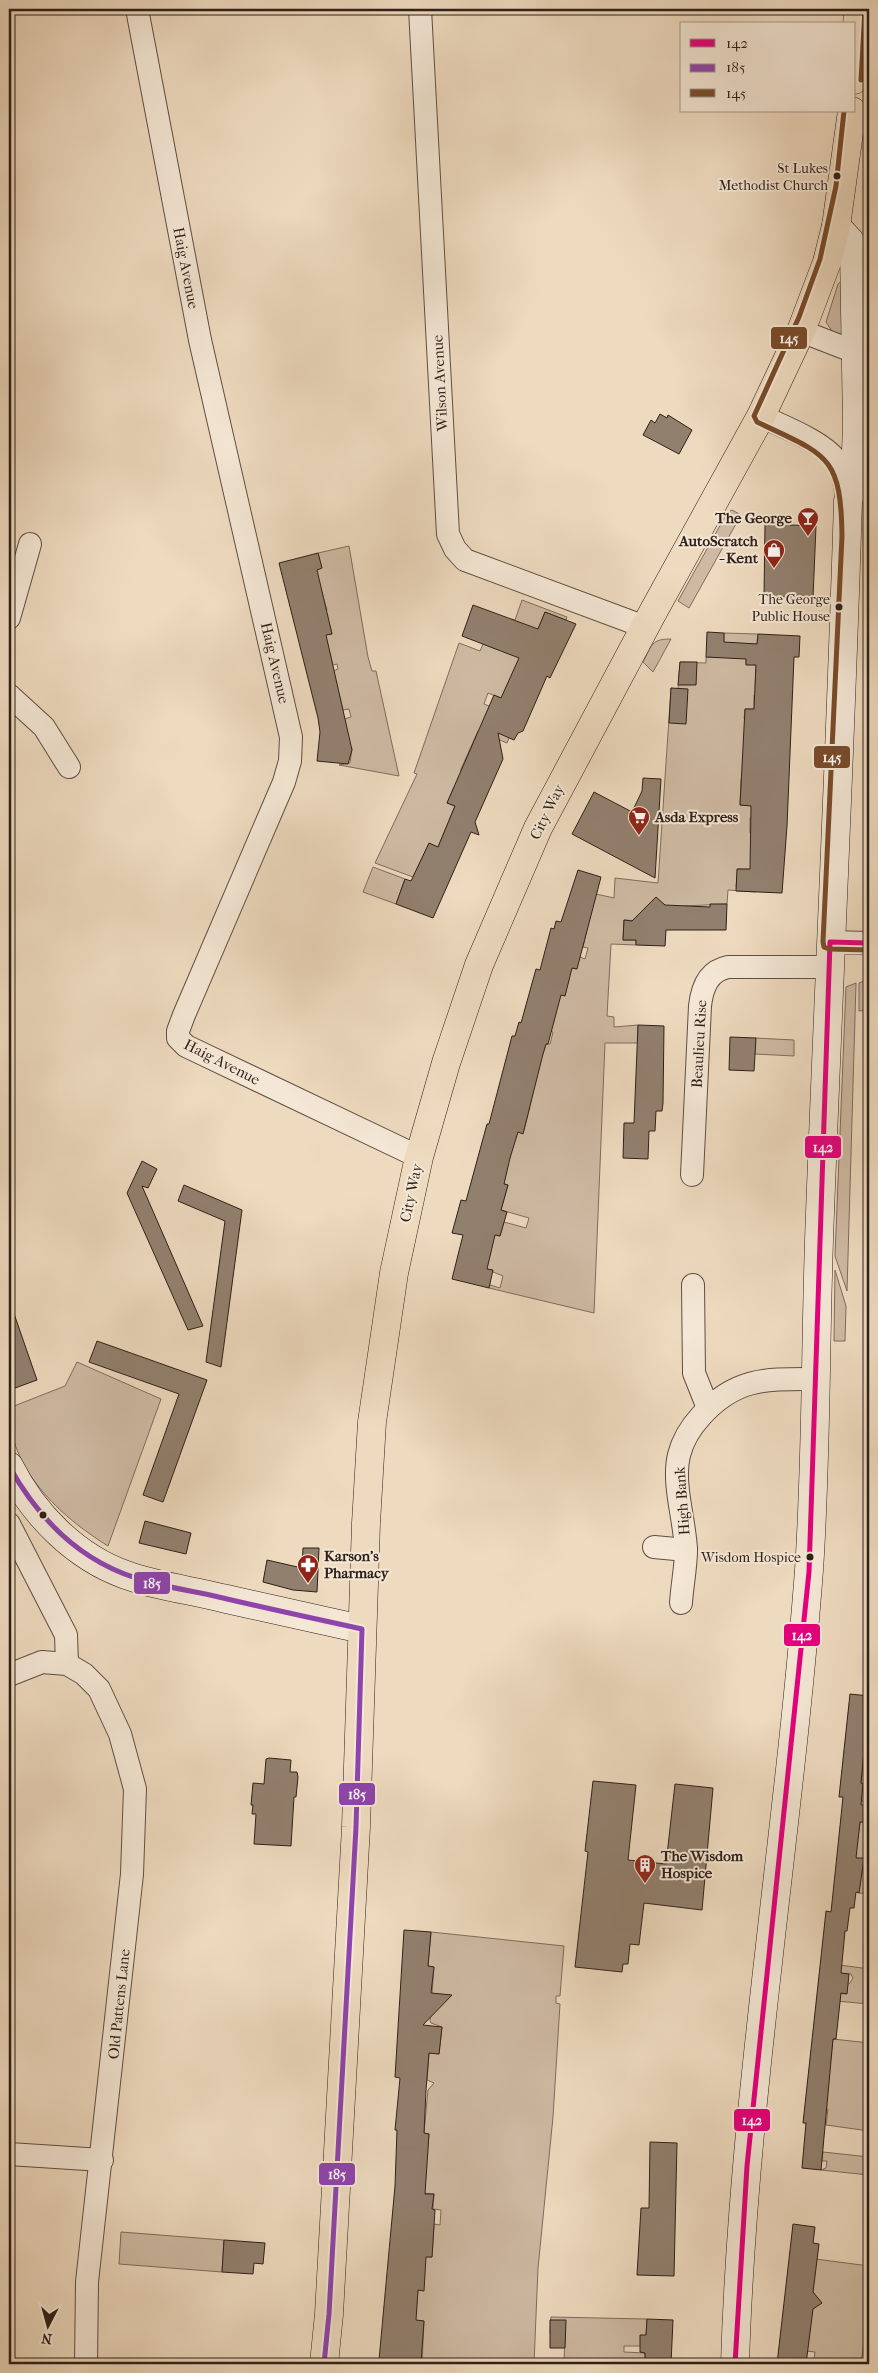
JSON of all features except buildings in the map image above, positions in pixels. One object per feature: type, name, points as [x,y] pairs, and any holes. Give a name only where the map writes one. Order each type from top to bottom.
[{"type":"main road","points":[[856,44],[858,9]]},
{"type":"main road","name":"City Way","points":[[324,2364],[329,2314],[356,1828],[366,1523],[378,1376],[394,1273],[419,1157],[453,1041],[479,965],[502,908],[546,811],[761,416],[801,331],[827,262],[836,226],[852,112]]},
{"type":"street","name":"Haig Avenue","points":[[137,9],[200,340],[291,737],[290,760],[284,782],[184,1015],[178,1031],[178,1038],[186,1046],[419,1157]]},
{"type":"street","name":"Wilson Avenue","points":[[420,9],[448,534],[455,549],[465,560],[645,627]]},
{"type":"street","points":[[735,2364],[741,2237],[808,1573],[814,1471],[830,954],[842,700],[848,500],[855,478],[856,434],[854,250],[850,241],[836,226]]},
{"type":"street","points":[[801,331],[855,352]]},
{"type":"street","points":[[761,416],[826,450],[838,463],[848,500]]},
{"type":"street","points":[[826,450],[842,437],[856,434]]},
{"type":"street","points":[[9,618],[30,544]]},
{"type":"street","points":[[9,694],[44,727],[69,767]]},
{"type":"street","name":"Beaulieu Rise","points":[[692,1175],[700,1006],[706,983],[716,972],[728,967],[830,954],[869,944]]},
{"type":"street","points":[[693,1285],[694,1374],[708,1408]]},
{"type":"street","name":"High Bank","points":[[681,1603],[686,1550],[678,1474],[679,1456],[688,1430],[724,1394],[749,1384],[778,1380],[816,1379]]},
{"type":"street","points":[[9,1466],[22,1489],[55,1530],[86,1555],[127,1576],[362,1629]]},
{"type":"street","points":[[9,1524],[66,1636],[67,1664],[42,1662],[9,1674]]},
{"type":"street","points":[[654,1546],[686,1550]]},
{"type":"street","name":"Old Pattens Lane","points":[[67,1664],[84,1674],[99,1689],[120,1734],[135,1789],[132,1874],[102,2160],[87,2282],[86,2364]]},
{"type":"street","points":[[9,2154],[102,2160]]},
{"type":"shaded area","points":[[841,281],[847,337],[832,331],[826,322],[838,284]]},
{"type":"shaded area","points":[[732,510],[741,515],[689,608],[678,601],[727,513]]},
{"type":"shaded area","points":[[349,546],[368,657],[372,671],[376,671],[399,776],[339,765],[350,763],[352,748],[341,746],[344,719],[351,717],[349,709],[343,710],[333,671],[338,669],[337,664],[333,665],[325,635],[332,634],[330,625],[318,612],[327,610],[315,570],[322,568],[318,553]]},
{"type":"shaded area","points":[[522,600],[567,617],[566,620],[545,612],[533,641],[526,708],[488,693],[484,704],[494,708],[509,738],[507,743],[478,731],[461,769],[461,789],[454,787],[447,803],[455,806],[438,847],[429,844],[413,877],[375,863],[417,774],[414,773],[459,643],[480,651],[483,644],[499,650],[511,619],[515,620]]},
{"type":"shaded area","points":[[724,633],[758,634],[757,644],[747,644],[746,664],[756,665],[755,688],[790,690],[789,697],[754,695],[754,709],[745,709],[744,719],[762,720],[741,780],[740,805],[785,808],[759,818],[750,818],[750,833],[758,834],[764,870],[738,869],[736,887],[756,888],[756,892],[728,890],[727,904],[684,906],[683,923],[624,920],[623,940],[636,940],[636,945],[611,944],[607,1016],[614,1017],[614,1027],[638,1025],[638,1043],[605,1043],[594,1313],[489,1288],[490,1285],[500,1288],[503,1276],[481,1267],[488,1233],[500,1236],[504,1222],[526,1228],[529,1218],[501,1210],[508,1185],[495,1181],[509,1130],[523,1133],[530,1107],[528,1106],[538,1053],[543,1054],[546,1044],[550,1044],[553,1032],[544,1029],[557,1009],[555,993],[565,995],[569,979],[558,976],[558,964],[576,969],[580,957],[585,959],[588,948],[583,947],[587,929],[572,925],[596,894],[614,898],[615,878],[658,883],[671,688],[678,689],[680,662],[706,663],[706,657],[723,657]]},
{"type":"shaded area","points":[[671,639],[653,672],[643,662],[648,651],[659,640]]},
{"type":"shaded area","points":[[373,867],[405,879],[396,904],[363,892]]},
{"type":"shaded area","points":[[869,979],[869,1010],[859,1011],[859,983]]},
{"type":"shaded area","points":[[856,983],[847,1291],[835,1256],[846,987]]},
{"type":"shaded area","points":[[755,1038],[794,1040],[794,1056],[755,1054]]},
{"type":"shaded area","points":[[835,1270],[846,1306],[845,1341],[834,1341]]},
{"type":"shaded area","points":[[77,1362],[161,1399],[108,1546],[72,1520],[40,1489],[18,1452],[11,1430],[9,1408],[65,1386]]},
{"type":"shaded area","points":[[868,1713],[869,1894],[859,1893],[861,1877],[853,1874],[862,1875],[864,1859],[855,1858],[860,1822],[864,1822],[866,1805],[861,1799],[863,1784],[861,1783]]},
{"type":"shaded area","points":[[431,1932],[564,1946],[560,1996],[556,1996],[556,2003],[560,2004],[553,2117],[538,2268],[534,2364],[422,2364],[424,2321],[405,2320],[416,2316],[418,2290],[424,2290],[395,2255],[432,2257],[434,2224],[440,2225],[441,2210],[433,2209],[434,2194],[423,2193],[429,2134],[424,2133],[428,2090],[434,2083],[427,2080],[429,2053],[439,2054],[442,2027],[430,2021],[434,1967],[428,1966]]},
{"type":"shaded area","points":[[840,1965],[869,1969],[869,2004],[836,2001],[837,1993],[846,1994],[839,1983],[849,1984],[853,1978],[851,1974],[839,1973]]},
{"type":"shaded area","points":[[833,2039],[869,2043],[869,2131],[826,2125],[828,2109],[825,2109]]},
{"type":"shaded area","points":[[823,2152],[869,2157],[869,2175],[821,2170],[826,2168],[827,2161],[822,2161]]},
{"type":"shaded area","points":[[121,2232],[224,2240],[222,2272],[119,2264]]},
{"type":"shaded area","points":[[808,2258],[869,2266],[869,2300],[861,2364],[806,2364],[807,2359],[814,2359],[815,2352],[798,2350],[799,2313],[820,2304],[819,2300],[812,2295]]},
{"type":"shaded area","points":[[551,2317],[647,2319],[646,2335],[640,2346],[624,2346],[624,2352],[645,2353],[645,2364],[564,2364],[565,2333],[550,2333]]},
{"type":"transit line","name":"145","points":[[861,80],[865,9]]},
{"type":"transit line","name":"145","points":[[844,112],[836,186],[820,259],[799,317],[754,416],[757,422],[814,451],[825,461],[833,473],[838,488],[842,536],[823,942],[824,947],[829,949],[869,950]]},
{"type":"transit line","name":"142","points":[[735,2364],[747,2166],[809,1572],[830,942],[869,943]]},
{"type":"transit line","name":"185","points":[[9,1466],[33,1503],[62,1535],[96,1560],[115,1570],[164,1586],[362,1629],[356,1827],[329,2314],[324,2364]]},
{"type":"place","name":"St Lukes Methodist Church","points":[[837,176]]},
{"type":"place","name":"The George","points":[[808,537]]},
{"type":"place","name":"AutoScratch - Kent","points":[[774,569]]},
{"type":"place","name":"The George Public House","points":[[839,607]]},
{"type":"place","name":"Asda Express","points":[[639,836]]},
{"type":"place","name":"Wisdom Hospice","points":[[810,1557]]},
{"type":"place","name":"Karson's Pharmacy","points":[[308,1584]]},
{"type":"place","name":"The Wisdom Hospice","points":[[645,1884]]}]
